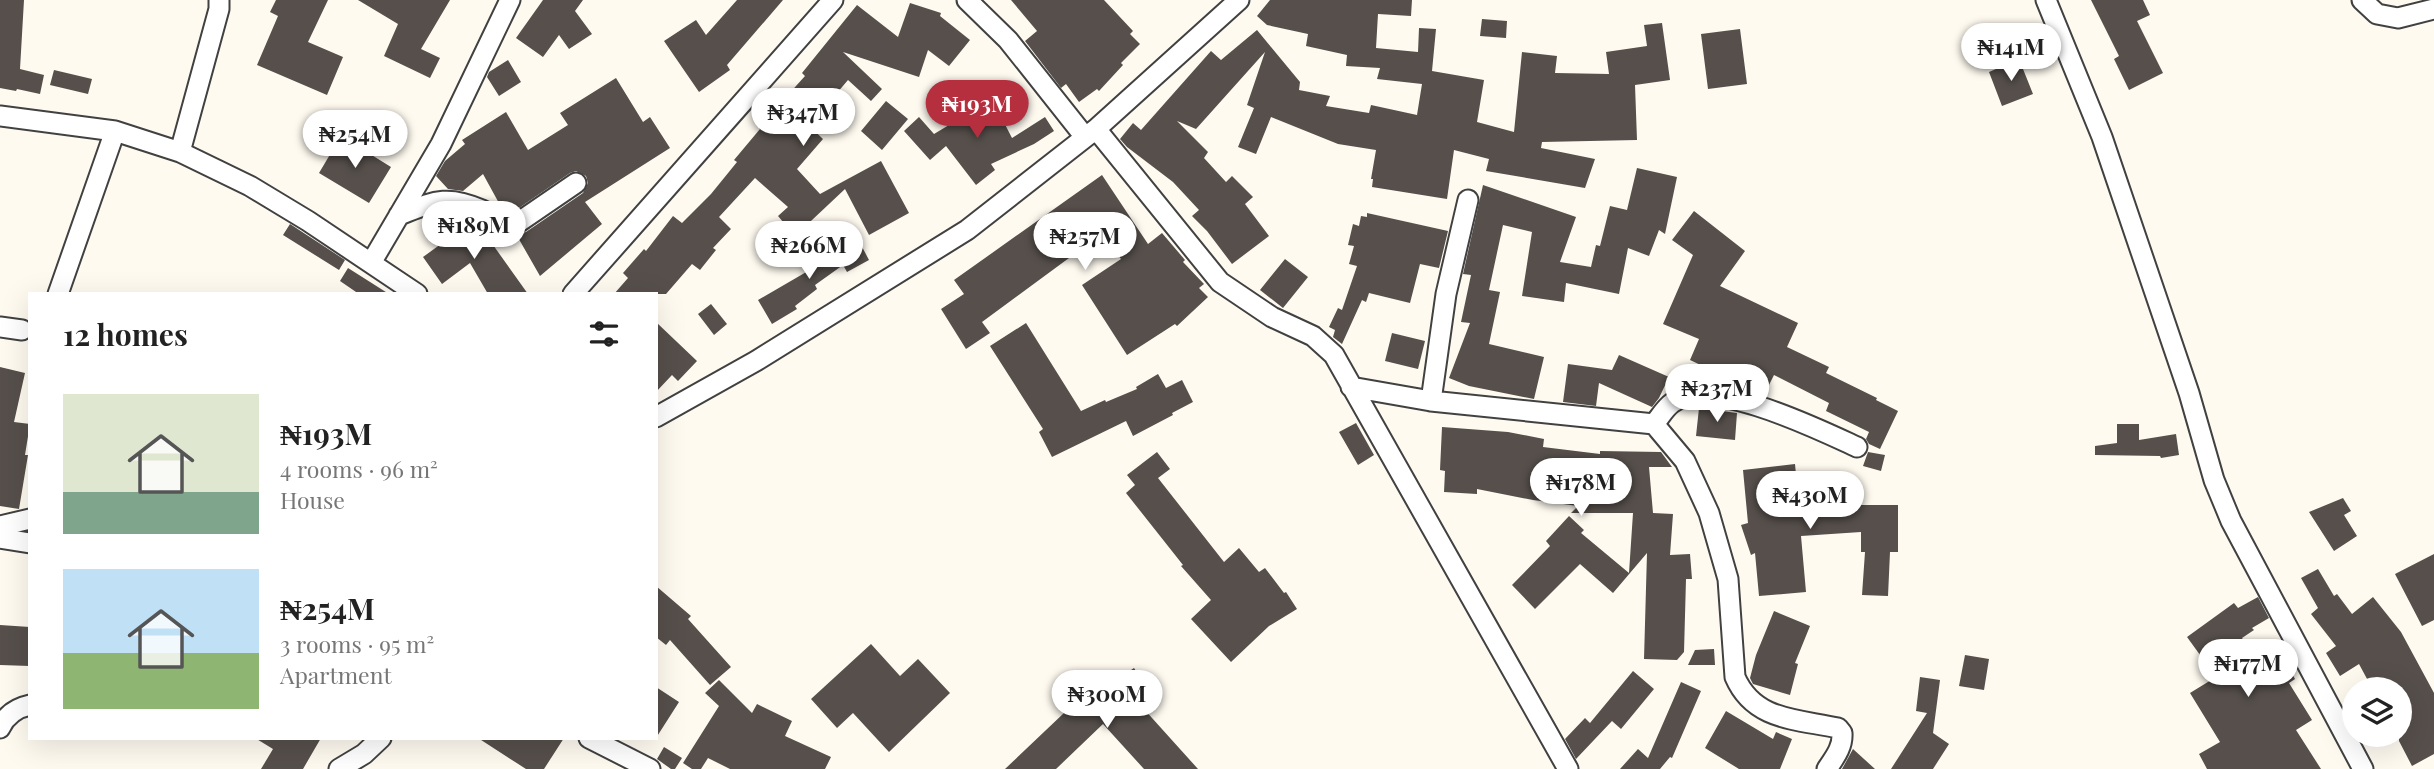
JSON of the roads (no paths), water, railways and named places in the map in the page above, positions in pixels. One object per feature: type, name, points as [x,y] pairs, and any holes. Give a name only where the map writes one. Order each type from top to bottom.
[{"type":"street","points":[[180,152],[219,9],[219,0]]},
{"type":"street","points":[[371,263],[441,144],[510,0]]},
{"type":"street","points":[[574,292],[833,0]]},
{"type":"street","points":[[967,0],[1008,40],[1220,282],[1272,317],[1313,336],[1334,355],[1568,769]]},
{"type":"street","points":[[658,416],[756,361],[967,230],[1090,133],[1239,0]]},
{"type":"street","points":[[2046,0],[2102,137],[2189,393],[2214,481],[2231,521],[2363,769]]},
{"type":"street","points":[[2362,0],[2377,14],[2398,18],[2434,9]]},
{"type":"street","points":[[0,116],[115,131],[180,152],[250,186],[414,292]]},
{"type":"street","points":[[59,292],[115,131]]},
{"type":"street","points":[[399,215],[436,201],[464,202],[509,222],[519,222],[576,183]]},
{"type":"street","points":[[1431,401],[1446,294],[1468,200]]},
{"type":"street","points":[[0,327],[27,329]]},
{"type":"street","points":[[1351,387],[1431,401],[1654,424],[1685,461],[1709,513],[1728,579],[1735,677],[1741,691],[1755,706],[1773,714],[1838,728],[1842,733],[1842,741],[1838,754],[1827,769]]},
{"type":"street","points":[[1654,424],[1673,402],[1690,396],[1718,396],[1755,404],[1857,447]]},
{"type":"street","points":[[0,526],[28,519]]},
{"type":"street","points":[[0,538],[28,543]]},
{"type":"street","points":[[0,728],[10,713],[28,706]]},
{"type":"street","points":[[339,769],[379,740]]},
{"type":"street","points":[[593,740],[650,769]]}]
